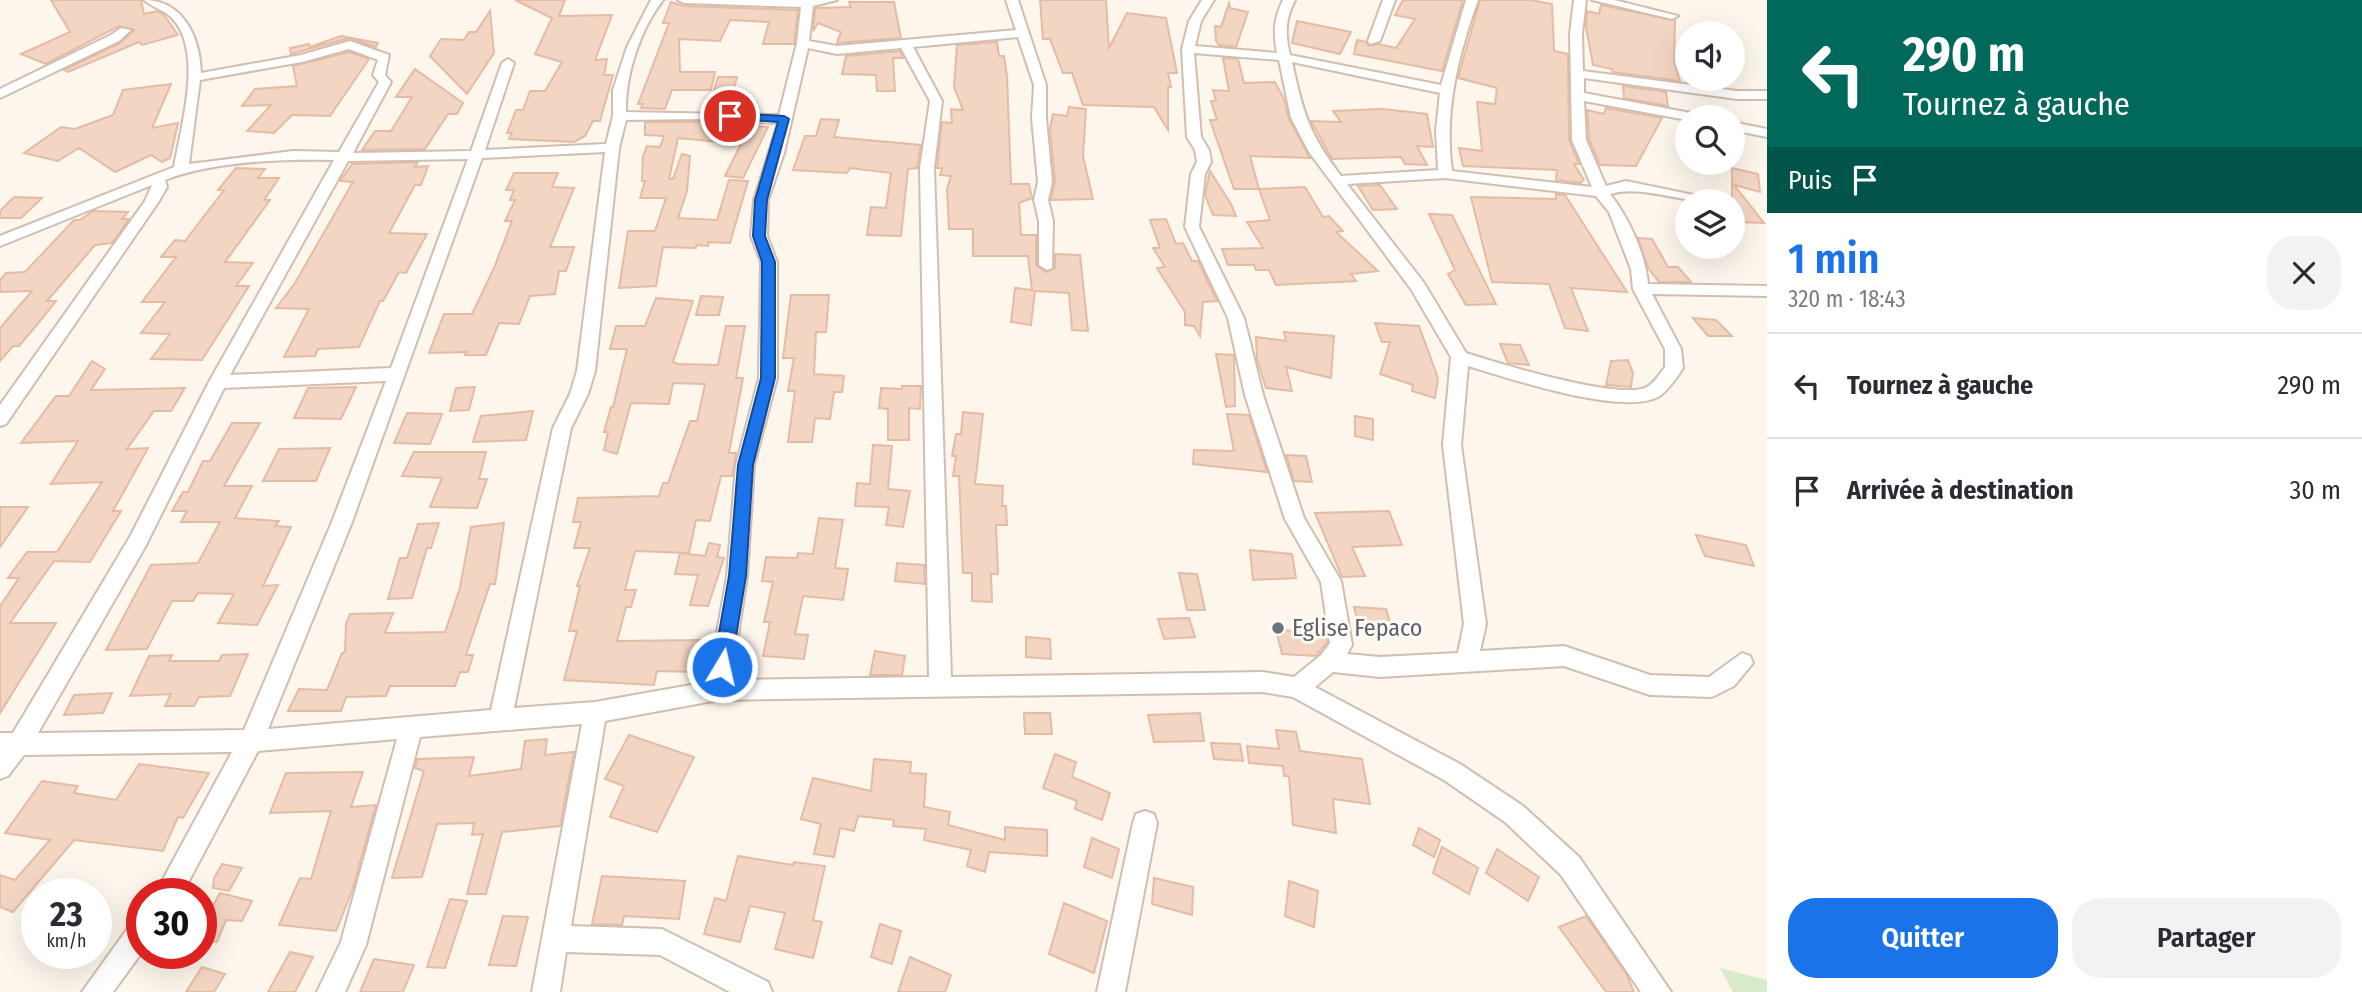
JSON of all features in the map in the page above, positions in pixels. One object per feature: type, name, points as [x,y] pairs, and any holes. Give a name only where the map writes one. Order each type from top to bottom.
[{"type":"street","points":[[150,0],[178,18],[192,45],[195,93],[181,169]]},
{"type":"street","points":[[501,718],[562,428],[579,394],[586,371],[611,148],[620,116],[619,90],[633,47],[649,10],[657,0]]},
{"type":"street","points":[[684,0],[807,4],[831,0]]},
{"type":"street","points":[[1012,0],[1040,85],[1041,160],[1045,182],[1041,200],[1046,221],[1046,265]]},
{"type":"street","points":[[1208,0],[1195,21],[1188,49],[1194,137],[1202,150],[1204,162],[1198,174],[1192,227],[1236,318],[1254,395],[1295,519],[1331,580],[1341,645],[1329,662],[1297,688]]},
{"type":"street","points":[[1289,0],[1281,17],[1279,34],[1298,118],[1316,152],[1418,287],[1460,357],[1452,445],[1475,624],[1467,664]]},
{"type":"street","points":[[1374,41],[1389,0]]},
{"type":"street","points":[[1445,174],[1442,156],[1446,90],[1461,30],[1472,0]]},
{"type":"street","points":[[1460,357],[1575,388],[1630,396],[1651,393],[1674,368],[1673,349],[1641,289],[1639,269],[1616,211],[1601,192],[1579,140],[1576,34],[1580,0]]},
{"type":"street","points":[[1598,0],[1672,16]]},
{"type":"street","points":[[718,690],[737,576],[745,465],[768,378],[769,262],[759,236],[761,200],[803,43],[807,4]]},
{"type":"street","points":[[0,94],[92,50],[125,30]]},
{"type":"street","points":[[803,43],[837,50],[906,45],[944,38],[1023,33]]},
{"type":"street","points":[[0,768],[10,743],[138,541],[218,382],[341,156],[385,82],[379,75],[385,58],[350,45],[302,58],[193,78]]},
{"type":"street","points":[[906,45],[936,101],[927,168],[940,685]]},
{"type":"street","points":[[1188,49],[1283,57],[1446,90]]},
{"type":"street","points":[[177,878],[251,741],[342,522],[478,153],[508,63]]},
{"type":"street","points":[[1578,74],[1737,94],[1767,95]]},
{"type":"street","points":[[1579,96],[1675,114]]},
{"type":"street","points":[[620,116],[704,115],[784,119]]},
{"type":"street","points":[[1745,129],[1767,133]]},
{"type":"street","points":[[0,241],[181,169],[293,155],[402,158],[611,148]]},
{"type":"street","points":[[1337,180],[1445,174],[1601,192],[1626,185],[1675,195]]},
{"type":"street","points":[[0,419],[152,201],[160,187],[157,177]]},
{"type":"street","points":[[1641,289],[1767,291]]},
{"type":"street","points":[[218,382],[397,374]]},
{"type":"street","points":[[1329,662],[1380,667],[1467,664],[1505,657],[1564,656],[1650,685],[1712,687],[1726,679],[1742,663]]},
{"type":"street","points":[[10,743],[251,741],[594,712],[718,690],[1263,682],[1297,688],[1452,772],[1514,814],[1570,866],[1657,992]]},
{"type":"street","points":[[546,992],[594,712]]},
{"type":"street","points":[[331,992],[353,945],[411,729]]},
{"type":"street","points":[[1111,992],[1145,823]]},
{"type":"street","points":[[555,939],[662,942],[758,992]]},
{"type":"street","points":[[96,992],[126,952]]},
{"type":"green space","points":[[1720,968],[1767,980],[1767,992],[1733,992]]},
{"type":"building","points":[[51,0],[141,0],[144,14],[158,11],[178,35],[142,45],[139,42],[68,72],[64,70],[120,43],[134,30],[119,26],[46,64],[21,54],[70,32]]},
{"type":"building","points":[[515,0],[565,0],[559,16],[612,15],[595,60],[607,59],[604,75],[613,75],[600,121],[593,121],[585,136],[574,142],[509,139],[512,133],[507,133],[516,110],[523,110],[530,91],[545,91],[562,62],[535,54],[552,18]]},
{"type":"building","points":[[1040,0],[1106,0],[1109,48],[1127,13],[1166,18],[1177,73],[1168,73],[1171,87],[1168,87],[1168,130],[1154,107],[1083,105],[1072,73],[1063,73],[1050,39],[1043,39]]},
{"type":"building","points":[[1403,0],[1463,0],[1442,71],[1354,54],[1357,40],[1366,42],[1369,46],[1378,44],[1396,48],[1415,19],[1395,15]]},
{"type":"building","points":[[1480,0],[1530,0],[1552,4],[1554,51],[1568,54],[1569,140],[1579,164],[1574,164],[1584,180],[1580,183],[1556,180],[1557,170],[1463,166],[1459,148],[1482,151],[1477,102],[1495,104],[1497,88],[1458,78]]},
{"type":"building","points":[[671,2],[684,6],[798,10],[794,44],[763,44],[769,22],[730,20],[720,41],[679,39],[680,72],[715,72],[711,90],[672,90],[665,109],[641,108],[643,104],[638,104],[669,23],[663,23]]},
{"type":"building","points":[[849,2],[894,2],[901,38],[837,43],[841,32],[818,23],[813,31],[815,8],[851,7]]},
{"type":"building","points":[[1229,3],[1230,8],[1248,12],[1236,47],[1219,45],[1216,41],[1215,26],[1221,27]]},
{"type":"building","points":[[1601,5],[1675,20],[1675,80],[1613,72],[1612,69],[1593,65],[1586,27],[1587,11],[1599,14]]},
{"type":"building","points":[[490,11],[494,53],[467,94],[430,56],[441,39],[464,40],[469,32],[476,32]]},
{"type":"building","points":[[1297,21],[1351,32],[1340,54],[1292,43]]},
{"type":"building","points":[[341,36],[378,43],[376,47],[349,38],[291,54],[290,48],[309,44],[310,47]]},
{"type":"building","points":[[997,42],[999,56],[1004,56],[1007,76],[1011,184],[1029,184],[1032,198],[1019,203],[1021,235],[1036,235],[1036,265],[1046,272],[1055,268],[1055,254],[1080,255],[1088,331],[1072,330],[1069,293],[1035,291],[1031,325],[1011,322],[1015,288],[1032,290],[1028,256],[973,256],[973,229],[949,229],[947,189],[951,176],[940,175],[942,168],[937,168],[942,122],[952,123],[951,109],[963,110],[954,87],[957,45]]},
{"type":"building","points":[[900,51],[903,58],[893,58],[895,91],[877,91],[876,75],[842,74],[846,56]]},
{"type":"building","points":[[349,52],[369,59],[330,116],[292,115],[274,133],[247,131],[271,105],[242,106],[255,89],[297,86],[293,66]]},
{"type":"building","points":[[1223,58],[1238,59],[1244,83],[1275,82],[1284,99],[1289,119],[1310,158],[1250,156],[1259,189],[1234,189],[1210,120],[1217,120],[1211,101],[1216,101],[1213,90],[1229,91]]},
{"type":"building","points":[[415,69],[463,103],[457,114],[448,114],[425,149],[362,150],[375,131],[391,131],[412,97],[396,97]]},
{"type":"building","points":[[718,77],[737,77],[728,111],[708,111]]},
{"type":"building","points":[[171,84],[152,128],[178,123],[170,158],[162,162],[151,155],[115,172],[79,148],[58,161],[24,153],[61,127],[75,129],[113,115],[123,90]]},
{"type":"building","points":[[1623,86],[1666,92],[1668,106],[1624,98]]},
{"type":"building","points":[[1069,107],[1086,109],[1083,156],[1093,199],[1051,200],[1055,182],[1050,129],[1053,114],[1067,116]]},
{"type":"building","points":[[1606,108],[1662,118],[1636,166],[1600,165],[1589,139],[1587,110],[1604,114]]},
{"type":"building","points":[[1382,109],[1427,114],[1433,147],[1417,146],[1427,165],[1405,164],[1401,157],[1332,159],[1311,121],[1341,122],[1333,111]]},
{"type":"building","points":[[821,119],[839,120],[834,137],[921,145],[917,168],[908,169],[901,236],[867,235],[871,207],[886,208],[891,173],[850,168],[847,173],[793,170],[805,136],[816,136]]},
{"type":"building","points":[[645,122],[705,122],[768,127],[743,178],[725,176],[741,144],[678,138],[669,179],[673,179],[682,154],[690,156],[687,191],[678,218],[717,220],[729,180],[748,181],[730,243],[709,242],[708,246],[696,245],[696,248],[663,247],[656,286],[619,288],[628,231],[655,231],[666,198],[640,198],[645,181],[642,181],[643,156],[647,146],[660,147],[664,136],[645,135]]},
{"type":"building","points":[[418,162],[415,167],[428,166],[421,185],[415,185],[389,233],[427,234],[406,273],[399,272],[383,301],[380,301],[359,347],[318,349],[315,356],[284,357],[309,309],[276,308],[295,283],[353,182],[340,181],[352,164]]},
{"type":"building","points":[[236,168],[265,169],[258,178],[279,178],[264,200],[270,200],[225,262],[253,263],[236,286],[249,286],[202,360],[151,359],[170,334],[141,333],[165,302],[142,302],[176,257],[161,257],[175,240],[185,241],[224,190],[218,190]]},
{"type":"building","points":[[1210,171],[1236,216],[1213,215],[1205,195]]},
{"type":"building","points":[[1745,171],[1758,174],[1760,192],[1734,185],[1737,189],[1732,189],[1732,175],[1745,175]]},
{"type":"building","points":[[514,173],[558,173],[552,187],[574,188],[550,247],[574,247],[566,271],[559,271],[555,294],[530,296],[519,324],[499,323],[486,355],[465,355],[467,352],[429,353],[444,314],[472,314],[494,268],[512,221],[505,221],[515,200],[510,200],[514,190],[506,190]]},
{"type":"building","points":[[1380,185],[1397,209],[1373,210],[1358,186]]},
{"type":"building","points":[[1305,187],[1323,217],[1329,216],[1343,231],[1336,232],[1378,271],[1351,274],[1356,281],[1276,285],[1269,270],[1256,270],[1254,265],[1228,265],[1222,249],[1263,248],[1247,222],[1270,220],[1259,189]]},
{"type":"building","points":[[1556,194],[1565,195],[1627,292],[1571,288],[1588,331],[1565,328],[1549,284],[1492,282],[1471,197],[1556,199]]},
{"type":"building","points":[[14,197],[42,198],[21,218],[0,218],[0,211]]},
{"type":"building","points":[[1745,199],[1764,223],[1745,222]]},
{"type":"building","points":[[93,211],[128,212],[122,219],[129,219],[112,243],[95,245],[47,301],[56,301],[40,321],[19,346],[13,346],[0,361],[0,328],[32,291],[0,292],[0,280],[6,273],[25,272],[74,220],[80,220]]},
{"type":"building","points":[[1429,214],[1452,215],[1496,304],[1466,305],[1448,274],[1455,270]]},
{"type":"building","points":[[1166,219],[1176,244],[1183,243],[1192,261],[1198,261],[1217,301],[1203,302],[1200,336],[1194,326],[1185,325],[1185,312],[1157,268],[1165,267],[1153,248],[1160,248],[1150,220]]},
{"type":"building","points":[[1638,238],[1652,239],[1668,267],[1678,267],[1691,282],[1659,282],[1648,268]]},
{"type":"building","points":[[791,295],[829,295],[826,332],[816,332],[814,374],[844,376],[842,392],[834,392],[830,419],[815,418],[812,442],[788,442],[795,391],[788,391],[794,358],[783,358]]},
{"type":"building","points":[[701,296],[723,297],[719,315],[696,315]]},
{"type":"building","points":[[656,298],[693,301],[673,362],[678,364],[718,365],[726,326],[745,326],[736,378],[743,378],[729,453],[736,453],[732,476],[721,476],[710,521],[696,520],[689,553],[635,551],[625,590],[636,590],[631,607],[626,607],[617,641],[701,640],[696,672],[657,671],[654,685],[564,680],[577,631],[569,631],[580,586],[577,586],[590,548],[574,548],[581,522],[573,522],[578,498],[659,496],[663,483],[668,483],[690,421],[697,421],[705,384],[673,383],[669,404],[631,403],[617,454],[604,450],[608,432],[604,432],[627,349],[610,349],[616,326],[645,326]]},
{"type":"building","points":[[1693,318],[1716,320],[1732,336],[1708,336]]},
{"type":"building","points":[[1375,323],[1419,326],[1438,378],[1435,398],[1412,391],[1413,385],[1380,374],[1390,342],[1382,342]]},
{"type":"building","points":[[1284,332],[1334,336],[1331,378],[1286,367],[1292,391],[1266,388],[1257,359],[1256,337],[1286,341]]},
{"type":"building","points":[[1500,344],[1520,345],[1529,365],[1508,363]]},
{"type":"building","points":[[1216,354],[1234,355],[1235,406],[1226,407]]},
{"type":"building","points":[[1628,360],[1633,373],[1631,387],[1606,385],[1611,361]]},
{"type":"building","points":[[92,361],[105,369],[91,390],[185,388],[171,411],[154,411],[127,449],[148,448],[113,511],[121,511],[90,562],[54,561],[10,623],[56,623],[0,713],[0,606],[19,578],[8,578],[27,552],[57,552],[102,482],[51,484],[78,441],[21,443],[56,396],[69,396]]},
{"type":"building","points":[[902,386],[921,386],[920,409],[909,408],[909,440],[888,440],[888,409],[879,408],[881,388],[902,389]]},
{"type":"building","points":[[356,387],[341,419],[294,418],[308,388]]},
{"type":"building","points":[[475,387],[469,410],[450,411],[456,388]]},
{"type":"building","points":[[533,411],[526,440],[473,442],[481,416]]},
{"type":"building","points":[[963,412],[983,414],[975,484],[1003,486],[1002,506],[1006,506],[1007,525],[996,525],[998,574],[991,574],[992,602],[972,601],[972,573],[963,573],[959,476],[953,476],[956,456],[952,456],[956,434],[961,434]]},
{"type":"building","points":[[407,413],[442,414],[430,444],[394,443]]},
{"type":"building","points":[[1227,414],[1249,415],[1267,472],[1193,464],[1194,450],[1234,451]]},
{"type":"building","points":[[1355,416],[1373,419],[1373,440],[1355,436]]},
{"type":"building","points":[[232,423],[260,423],[224,486],[252,486],[235,518],[279,521],[275,526],[291,527],[263,586],[278,585],[257,625],[218,623],[234,594],[198,593],[193,601],[172,601],[147,649],[106,650],[151,565],[198,563],[220,522],[181,522],[187,511],[172,511],[183,492],[188,492],[203,461],[210,461]]},
{"type":"building","points":[[873,445],[892,446],[888,489],[910,491],[903,527],[886,525],[889,507],[855,506],[857,483],[870,484]]},
{"type":"building","points":[[330,448],[316,481],[263,481],[279,449]]},
{"type":"building","points":[[414,452],[486,452],[479,479],[487,479],[477,508],[430,507],[442,478],[402,476]]},
{"type":"building","points":[[1286,455],[1306,456],[1312,482],[1294,481]]},
{"type":"building","points":[[0,507],[28,507],[0,547]]},
{"type":"building","points":[[1389,511],[1402,545],[1352,547],[1365,576],[1342,577],[1315,513]]},
{"type":"building","points":[[819,518],[843,520],[835,568],[848,569],[843,600],[803,596],[795,634],[808,635],[804,659],[763,656],[770,622],[764,622],[773,582],[762,581],[766,557],[797,558],[798,553],[813,554]]},
{"type":"building","points":[[439,523],[431,548],[427,548],[412,598],[388,599],[400,558],[407,558],[418,524]]},
{"type":"building","points":[[504,523],[495,584],[490,584],[466,655],[473,655],[468,672],[460,672],[455,686],[390,686],[386,696],[346,697],[341,711],[288,711],[299,689],[327,690],[342,653],[345,652],[346,624],[350,614],[393,613],[385,633],[445,632],[460,588],[471,527]]},
{"type":"building","points":[[1696,535],[1746,545],[1754,566],[1705,556]]},
{"type":"building","points":[[709,543],[720,545],[717,557],[724,558],[708,606],[690,605],[698,575],[675,574],[680,553],[705,556]]},
{"type":"building","points":[[1250,550],[1292,554],[1296,578],[1253,580]]},
{"type":"building","points":[[897,563],[924,565],[925,584],[895,581]]},
{"type":"building","points":[[1179,573],[1197,574],[1205,610],[1187,610]]},
{"type":"building","points":[[1354,607],[1386,609],[1393,632],[1360,630]]},
{"type":"building","points":[[1189,618],[1195,637],[1164,639],[1158,619]]},
{"type":"building","points":[[1276,630],[1326,632],[1327,642],[1316,656],[1282,654]]},
{"type":"building","points":[[1026,637],[1050,639],[1051,659],[1026,657]]},
{"type":"building","points":[[875,651],[905,656],[902,675],[870,675]]},
{"type":"building","points":[[248,654],[230,696],[199,697],[194,706],[165,706],[171,694],[130,696],[149,656],[172,655],[169,661],[219,661],[222,655]]},
{"type":"building","points":[[112,693],[103,713],[64,715],[74,695]]},
{"type":"building","points":[[1024,713],[1050,713],[1052,734],[1025,734]]},
{"type":"building","points":[[1200,713],[1204,741],[1154,742],[1148,715]]},
{"type":"building","points":[[1276,730],[1296,732],[1300,751],[1362,759],[1370,804],[1333,799],[1336,833],[1293,825],[1289,776],[1284,776],[1283,766],[1249,763],[1247,746],[1279,749]]},
{"type":"building","points":[[629,735],[694,757],[657,832],[610,817],[624,786],[605,779]]},
{"type":"building","points":[[547,739],[545,755],[574,752],[560,826],[502,832],[486,894],[467,894],[483,834],[472,835],[474,823],[437,824],[422,877],[392,878],[424,771],[415,768],[417,759],[474,757],[469,776],[521,769],[525,741]]},
{"type":"building","points":[[1211,743],[1240,744],[1243,761],[1214,759]]},
{"type":"building","points":[[1055,754],[1076,762],[1072,777],[1110,793],[1102,820],[1075,809],[1077,801],[1043,788]]},
{"type":"building","points":[[874,759],[911,762],[910,773],[926,774],[924,807],[950,812],[948,825],[1005,840],[1005,827],[1047,830],[1047,856],[989,852],[985,872],[967,866],[971,850],[924,840],[926,829],[893,826],[894,820],[858,816],[854,831],[840,828],[834,857],[814,854],[821,824],[801,819],[813,778],[871,791]]},
{"type":"building","points":[[139,764],[209,773],[183,818],[178,817],[163,851],[74,840],[42,878],[21,878],[21,903],[13,912],[0,907],[0,875],[15,880],[50,840],[5,833],[42,781],[78,786],[74,793],[116,800]]},
{"type":"building","points":[[363,772],[351,807],[376,805],[352,891],[336,931],[279,925],[300,878],[311,879],[331,811],[270,813],[286,773]]},
{"type":"building","points":[[1419,828],[1440,840],[1434,857],[1413,845]]},
{"type":"building","points":[[1092,838],[1119,849],[1112,878],[1084,867]]},
{"type":"building","points":[[1442,847],[1478,868],[1469,894],[1433,873]]},
{"type":"building","points":[[1497,849],[1539,877],[1528,901],[1486,873]]},
{"type":"building","points":[[738,856],[793,865],[794,862],[825,866],[813,920],[822,922],[813,958],[775,949],[785,913],[750,906],[740,942],[704,934],[715,898],[726,901]]},
{"type":"building","points":[[222,864],[242,868],[229,891],[217,889],[217,878],[214,878]]},
{"type":"building","points":[[602,876],[685,881],[679,919],[624,916],[622,925],[592,924]]},
{"type":"building","points":[[1154,878],[1193,887],[1192,915],[1152,904]]},
{"type":"building","points":[[1289,881],[1318,891],[1314,927],[1285,916]]},
{"type":"building","points":[[220,893],[252,901],[242,921],[226,920],[217,942],[217,898]]},
{"type":"building","points":[[450,899],[467,901],[445,968],[427,967]]},
{"type":"building","points":[[1064,903],[1107,921],[1094,973],[1049,954]]},
{"type":"building","points":[[503,916],[528,917],[516,966],[489,965]]},
{"type":"building","points":[[1586,916],[1627,975],[1634,992],[1606,992],[1559,927]]},
{"type":"building","points":[[880,924],[901,931],[892,964],[871,957]]},
{"type":"building","points":[[290,952],[313,957],[295,992],[268,992]]},
{"type":"building","points":[[910,957],[951,975],[945,992],[898,992]]},
{"type":"building","points":[[374,959],[414,965],[403,992],[360,992]]},
{"type":"building","points":[[201,969],[225,974],[214,992],[186,992]]},
{"type":"place","name":"Eglise Fepaco","points":[[1278,628]]},
{"type":"route","points":[[722,667],[737,576],[745,465],[768,378],[769,262],[759,236],[761,200],[777,153],[784,119],[730,116]]}]
